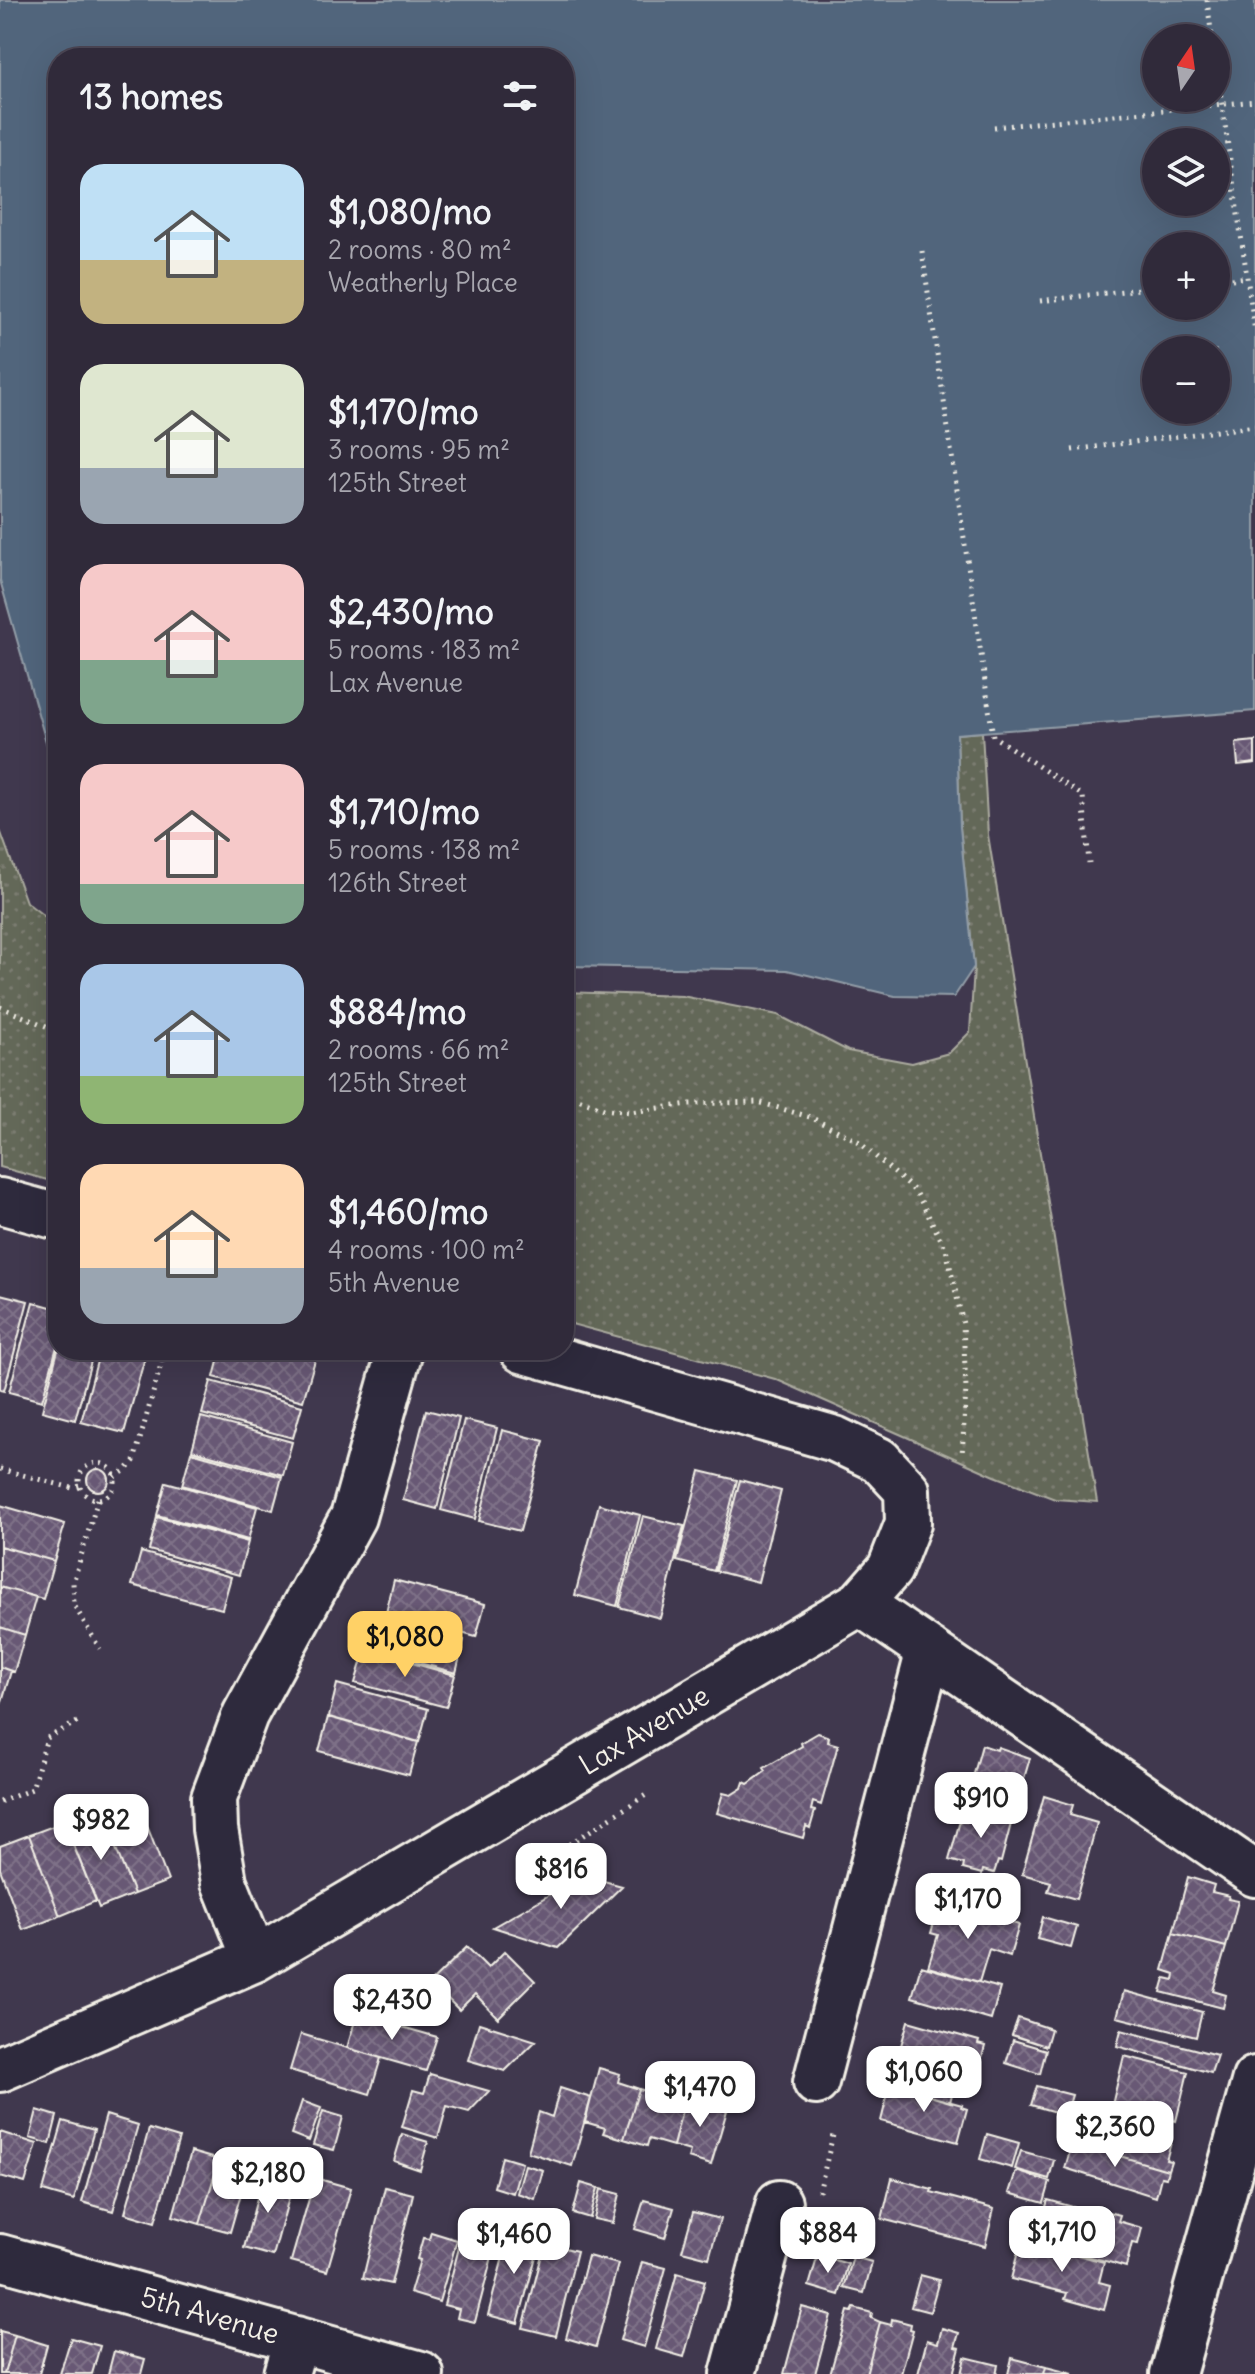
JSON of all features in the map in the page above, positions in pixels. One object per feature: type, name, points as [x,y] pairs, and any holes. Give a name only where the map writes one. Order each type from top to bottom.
[{"type":"street","points":[[0,1201],[48,1214]]},
{"type":"street","points":[[255,1959],[224,1882],[215,1829],[214,1798],[245,1715],[353,1517],[397,1360]]},
{"type":"street","name":"Lax Avenue","points":[[0,2069],[255,1959],[860,1603],[890,1569],[908,1523],[907,1490],[879,1460],[835,1439],[557,1360]]},
{"type":"street","points":[[860,1603],[1255,1874]]},
{"type":"street","points":[[816,2082],[929,1650]]},
{"type":"street","points":[[1173,2374],[1255,2079]]},
{"type":"street","points":[[733,2374],[798,2201]]},
{"type":"street","name":"5th Avenue","points":[[0,2257],[291,2357],[421,2374]]},
{"type":"path","points":[[1207,0],[1210,24]]},
{"type":"path","points":[[1230,103],[1255,101]]},
{"type":"path","points":[[994,127],[1143,112]]},
{"type":"path","points":[[1223,112],[1253,300],[1255,332]]},
{"type":"path","points":[[922,251],[993,736],[1083,796],[1089,863]]},
{"type":"path","points":[[1230,279],[1247,277]]},
{"type":"path","points":[[1040,301],[1142,289]]},
{"type":"path","points":[[1072,450],[1255,426]]},
{"type":"path","points":[[0,1007],[48,1027]]},
{"type":"path","points":[[574,1099],[604,1109],[631,1112],[689,1104],[758,1102],[810,1117],[858,1141],[916,1192],[946,1249],[963,1324],[966,1389],[962,1456]]},
{"type":"path","points":[[115,1477],[134,1461],[162,1360]]},
{"type":"path","points":[[96,1463],[111,1469],[115,1477],[112,1492],[106,1497],[90,1498],[80,1486],[82,1470],[96,1463]]},
{"type":"path","points":[[0,1469],[72,1488],[80,1486]]},
{"type":"path","points":[[98,1499],[73,1583],[74,1605],[100,1649]]},
{"type":"path","points":[[0,1802],[32,1789],[47,1738],[81,1720]]},
{"type":"path","points":[[549,1857],[646,1795]]},
{"type":"path","points":[[798,2201],[834,2131]]},
{"type":"green space","points":[[982,732],[988,835],[1097,1502],[1055,1499],[995,1476],[775,1379],[574,1325],[574,992],[682,996],[778,1015],[848,1051],[912,1063],[949,1053],[970,1032],[974,967],[960,827],[957,734]]},
{"type":"green space","points":[[0,830],[26,902],[48,919],[48,1180],[0,1167]]},
{"type":"water","points":[[0,0],[1255,0],[1255,711],[957,734],[960,827],[974,967],[954,997],[895,996],[787,970],[574,966],[574,48],[48,48],[48,749],[0,580]]},
{"type":"building","points":[[1255,741],[1255,763],[1238,765],[1236,743]]},
{"type":"building","points":[[0,1294],[28,1301],[4,1391],[0,1390]]},
{"type":"building","points":[[33,1302],[48,1306],[48,1360],[53,1360],[42,1401],[9,1392]]},
{"type":"building","points":[[55,1360],[91,1360],[75,1420],[42,1411]]},
{"type":"building","points":[[97,1360],[144,1360],[124,1433],[81,1422]]},
{"type":"building","points":[[218,1360],[315,1360],[303,1401],[214,1377]]},
{"type":"building","points":[[211,1381],[302,1406],[293,1438],[202,1414]]},
{"type":"building","points":[[426,1410],[459,1418],[437,1509],[403,1500]]},
{"type":"building","points":[[201,1417],[292,1442],[283,1475],[192,1450]]},
{"type":"building","points":[[464,1420],[497,1428],[475,1519],[441,1510]]},
{"type":"building","points":[[502,1430],[544,1441],[520,1531],[479,1521]]},
{"type":"building","points":[[191,1452],[282,1477],[273,1510],[182,1485]]},
{"type":"building","points":[[98,1469],[106,1472],[109,1480],[106,1488],[98,1491],[90,1488],[87,1480],[90,1472]]},
{"type":"building","points":[[700,1471],[737,1480],[714,1571],[677,1561]]},
{"type":"building","points":[[740,1480],[781,1491],[758,1582],[716,1571]]},
{"type":"building","points":[[166,1482],[257,1507],[248,1540],[157,1515]]},
{"type":"building","points":[[599,1504],[640,1515],[617,1606],[575,1595]]},
{"type":"building","points":[[0,1505],[65,1524],[54,1561],[0,1546]]},
{"type":"building","points":[[643,1516],[684,1526],[660,1618],[619,1607]]},
{"type":"building","points":[[157,1517],[248,1542],[239,1575],[149,1550]]},
{"type":"building","points":[[0,1546],[54,1561],[43,1599],[0,1587]]},
{"type":"building","points":[[141,1552],[231,1577],[222,1609],[132,1585]]},
{"type":"building","points":[[394,1580],[485,1604],[476,1637],[386,1613]]},
{"type":"building","points":[[0,1587],[36,1597],[25,1635],[0,1627]]},
{"type":"building","points":[[374,1615],[464,1640],[456,1673],[365,1648]]},
{"type":"building","points":[[0,1627],[25,1635],[14,1672],[0,1667]]},
{"type":"building","points":[[365,1650],[455,1675],[446,1707],[355,1683]]},
{"type":"building","points":[[0,1667],[11,1671],[0,1708]]},
{"type":"building","points":[[337,1684],[428,1709],[419,1742],[329,1717]]},
{"type":"building","points":[[328,1717],[418,1742],[409,1775],[319,1751]]},
{"type":"building","points":[[818,1733],[829,1737],[828,1742],[838,1745],[821,1805],[813,1802],[811,1810],[815,1811],[803,1838],[717,1813],[723,1793],[731,1795],[742,1788],[744,1782],[748,1784],[766,1771],[764,1768]]},
{"type":"building","points":[[982,1745],[1030,1758],[1013,1816],[971,1804],[975,1789],[970,1788]]},
{"type":"building","points":[[1044,1796],[1073,1805],[1070,1815],[1097,1823],[1076,1899],[1048,1891],[1051,1882],[1022,1874]]},
{"type":"building","points":[[138,1802],[168,1881],[134,1894],[103,1816]]},
{"type":"building","points":[[971,1804],[1013,1816],[1001,1862],[998,1861],[994,1873],[983,1870],[982,1874],[963,1869],[964,1864],[949,1860],[960,1821],[966,1822]]},
{"type":"building","points":[[103,1816],[134,1894],[99,1908],[67,1829]]},
{"type":"building","points":[[64,1822],[96,1901],[60,1916],[29,1835]]},
{"type":"building","points":[[29,1835],[60,1916],[23,1930],[0,1869],[0,1846]]},
{"type":"building","points":[[571,1872],[622,1886],[558,1948],[493,1927],[570,1883]]},
{"type":"building","points":[[1188,1877],[1214,1885],[1212,1892],[1238,1901],[1226,1947],[1173,1933]]},
{"type":"building","points":[[940,1902],[1019,1925],[1010,1956],[989,1949],[979,1982],[928,1967],[938,1935],[931,1933]]},
{"type":"building","points":[[1043,1917],[1077,1927],[1071,1948],[1037,1939]]},
{"type":"building","points":[[1173,1933],[1226,1947],[1213,1991],[1226,1995],[1223,2008],[1161,1992],[1165,1978],[1174,1980],[1175,1974],[1163,1970]]},
{"type":"building","points":[[467,1947],[488,1968],[505,1951],[535,1981],[498,2018],[475,1994],[459,2010],[431,1982]]},
{"type":"building","points":[[921,1966],[1000,1988],[991,2020],[912,1997]]},
{"type":"building","points":[[1124,1991],[1202,2012],[1196,2037],[1117,2017]]},
{"type":"building","points":[[357,2014],[437,2037],[426,2071],[347,2048]]},
{"type":"building","points":[[1018,2018],[1051,2029],[1046,2046],[1012,2035]]},
{"type":"building","points":[[908,2021],[979,2041],[978,2044],[985,2046],[977,2077],[898,2056]]},
{"type":"building","points":[[479,2023],[536,2041],[505,2071],[468,2060]]},
{"type":"building","points":[[1121,2030],[1217,2055],[1211,2073],[1117,2046]]},
{"type":"building","points":[[301,2034],[381,2058],[370,2094],[290,2070]]},
{"type":"building","points":[[1013,2040],[1046,2050],[1040,2074],[1006,2063]]},
{"type":"building","points":[[1124,2056],[1188,2072],[1176,2121],[1112,2105]]},
{"type":"building","points":[[907,2058],[958,2072],[950,2102],[899,2087]]},
{"type":"building","points":[[599,2068],[620,2074],[618,2082],[639,2089],[624,2139],[603,2133],[605,2128],[585,2122]]},
{"type":"building","points":[[430,2074],[489,2091],[469,2112],[447,2106],[438,2138],[402,2127],[413,2090],[424,2093]]},
{"type":"building","points":[[890,2085],[967,2109],[958,2142],[881,2121]]},
{"type":"building","points":[[1037,2086],[1072,2095],[1066,2115],[1031,2105]]},
{"type":"building","points":[[560,2088],[591,2098],[572,2166],[528,2152],[539,2112],[552,2117]]},
{"type":"building","points":[[639,2089],[684,2102],[673,2146],[649,2139],[647,2146],[624,2139]]},
{"type":"building","points":[[686,2095],[728,2107],[711,2165],[688,2158],[690,2151],[673,2146]]},
{"type":"building","points":[[302,2101],[321,2108],[309,2141],[291,2134]]},
{"type":"building","points":[[37,2110],[57,2116],[50,2144],[30,2138]]},
{"type":"building","points":[[323,2111],[343,2117],[334,2150],[313,2145]]},
{"type":"building","points":[[106,2115],[138,2125],[113,2211],[82,2202]]},
{"type":"building","points":[[1079,2117],[1108,2126],[1109,2121],[1172,2139],[1166,2160],[1171,2161],[1168,2170],[1068,2141],[1070,2134],[1074,2135]]},
{"type":"building","points":[[63,2121],[94,2130],[74,2200],[43,2191]]},
{"type":"building","points":[[149,2129],[179,2138],[155,2222],[125,2213]]},
{"type":"building","points":[[0,2132],[37,2144],[25,2183],[0,2176]]},
{"type":"building","points":[[402,2134],[428,2142],[420,2170],[394,2161]]},
{"type":"building","points":[[987,2134],[1019,2143],[1012,2168],[980,2159]]},
{"type":"building","points":[[1068,2141],[1168,2170],[1166,2178],[1161,2177],[1156,2197],[1065,2168],[1070,2151],[1066,2150]]},
{"type":"building","points":[[1021,2151],[1054,2160],[1049,2179],[1015,2169]]},
{"type":"building","points":[[191,2152],[219,2160],[200,2224],[173,2216]]},
{"type":"building","points":[[502,2157],[522,2163],[513,2193],[494,2187]]},
{"type":"building","points":[[219,2160],[248,2169],[230,2232],[200,2224]]},
{"type":"building","points":[[525,2165],[543,2170],[535,2199],[517,2193]]},
{"type":"building","points":[[1016,2171],[1050,2182],[1044,2203],[1009,2193]]},
{"type":"building","points":[[263,2175],[293,2183],[273,2256],[244,2248]]},
{"type":"building","points":[[315,2178],[351,2188],[327,2271],[291,2261]]},
{"type":"building","points":[[892,2178],[994,2209],[985,2246],[882,2219]]},
{"type":"building","points":[[581,2183],[598,2188],[590,2218],[573,2213]]},
{"type":"building","points":[[385,2187],[413,2194],[391,2284],[363,2278]]},
{"type":"building","points":[[601,2189],[620,2194],[613,2223],[594,2219]]},
{"type":"building","points":[[644,2200],[674,2208],[665,2238],[635,2229]]},
{"type":"building","points":[[1048,2200],[1108,2217],[1109,2212],[1120,2215],[1118,2221],[1142,2228],[1138,2244],[1132,2243],[1126,2267],[1036,2241]]},
{"type":"building","points":[[693,2212],[720,2219],[709,2258],[682,2251]]},
{"type":"building","points":[[467,2217],[500,2226],[475,2322],[457,2318],[459,2309],[444,2305]]},
{"type":"building","points":[[510,2230],[541,2238],[518,2323],[488,2315]]},
{"type":"building","points":[[431,2232],[457,2240],[439,2302],[410,2293],[423,2238],[429,2239]]},
{"type":"building","points":[[1021,2240],[1104,2262],[1099,2282],[1110,2285],[1104,2310],[1065,2299],[1067,2293],[1011,2279]]},
{"type":"building","points":[[545,2243],[577,2251],[556,2336],[523,2328]]},
{"type":"building","points":[[818,2255],[848,2264],[839,2295],[809,2286]]},
{"type":"building","points":[[588,2256],[618,2264],[596,2347],[566,2338]]},
{"type":"building","points":[[853,2257],[872,2262],[864,2293],[844,2288]]},
{"type":"building","points":[[642,2262],[666,2268],[644,2347],[620,2340]]},
{"type":"building","points":[[677,2273],[705,2281],[684,2357],[656,2349]]},
{"type":"building","points":[[920,2275],[939,2280],[930,2312],[911,2307]]},
{"type":"building","points":[[802,2307],[831,2315],[815,2374],[784,2374]]},
{"type":"building","points":[[854,2308],[872,2313],[871,2318],[880,2322],[866,2374],[830,2374],[848,2311],[852,2312]]},
{"type":"building","points":[[892,2319],[911,2324],[910,2329],[913,2330],[901,2374],[866,2374],[880,2322],[891,2325]]},
{"type":"building","points":[[942,2328],[959,2333],[955,2347],[960,2348],[953,2374],[918,2374],[927,2340],[938,2343]]},
{"type":"building","points":[[0,2331],[15,2335],[4,2374],[0,2374]]},
{"type":"building","points":[[15,2335],[47,2345],[39,2374],[4,2374]]},
{"type":"building","points":[[71,2338],[100,2346],[92,2374],[60,2374]]},
{"type":"building","points":[[114,2351],[145,2359],[141,2374],[108,2374]]},
{"type":"building","points":[[965,2357],[998,2365],[996,2374],[961,2374]]},
{"type":"building","points":[[1012,2358],[1046,2367],[1044,2374],[1008,2374]]},
{"type":"building","points":[[1046,2367],[1073,2374],[1044,2374]]}]
